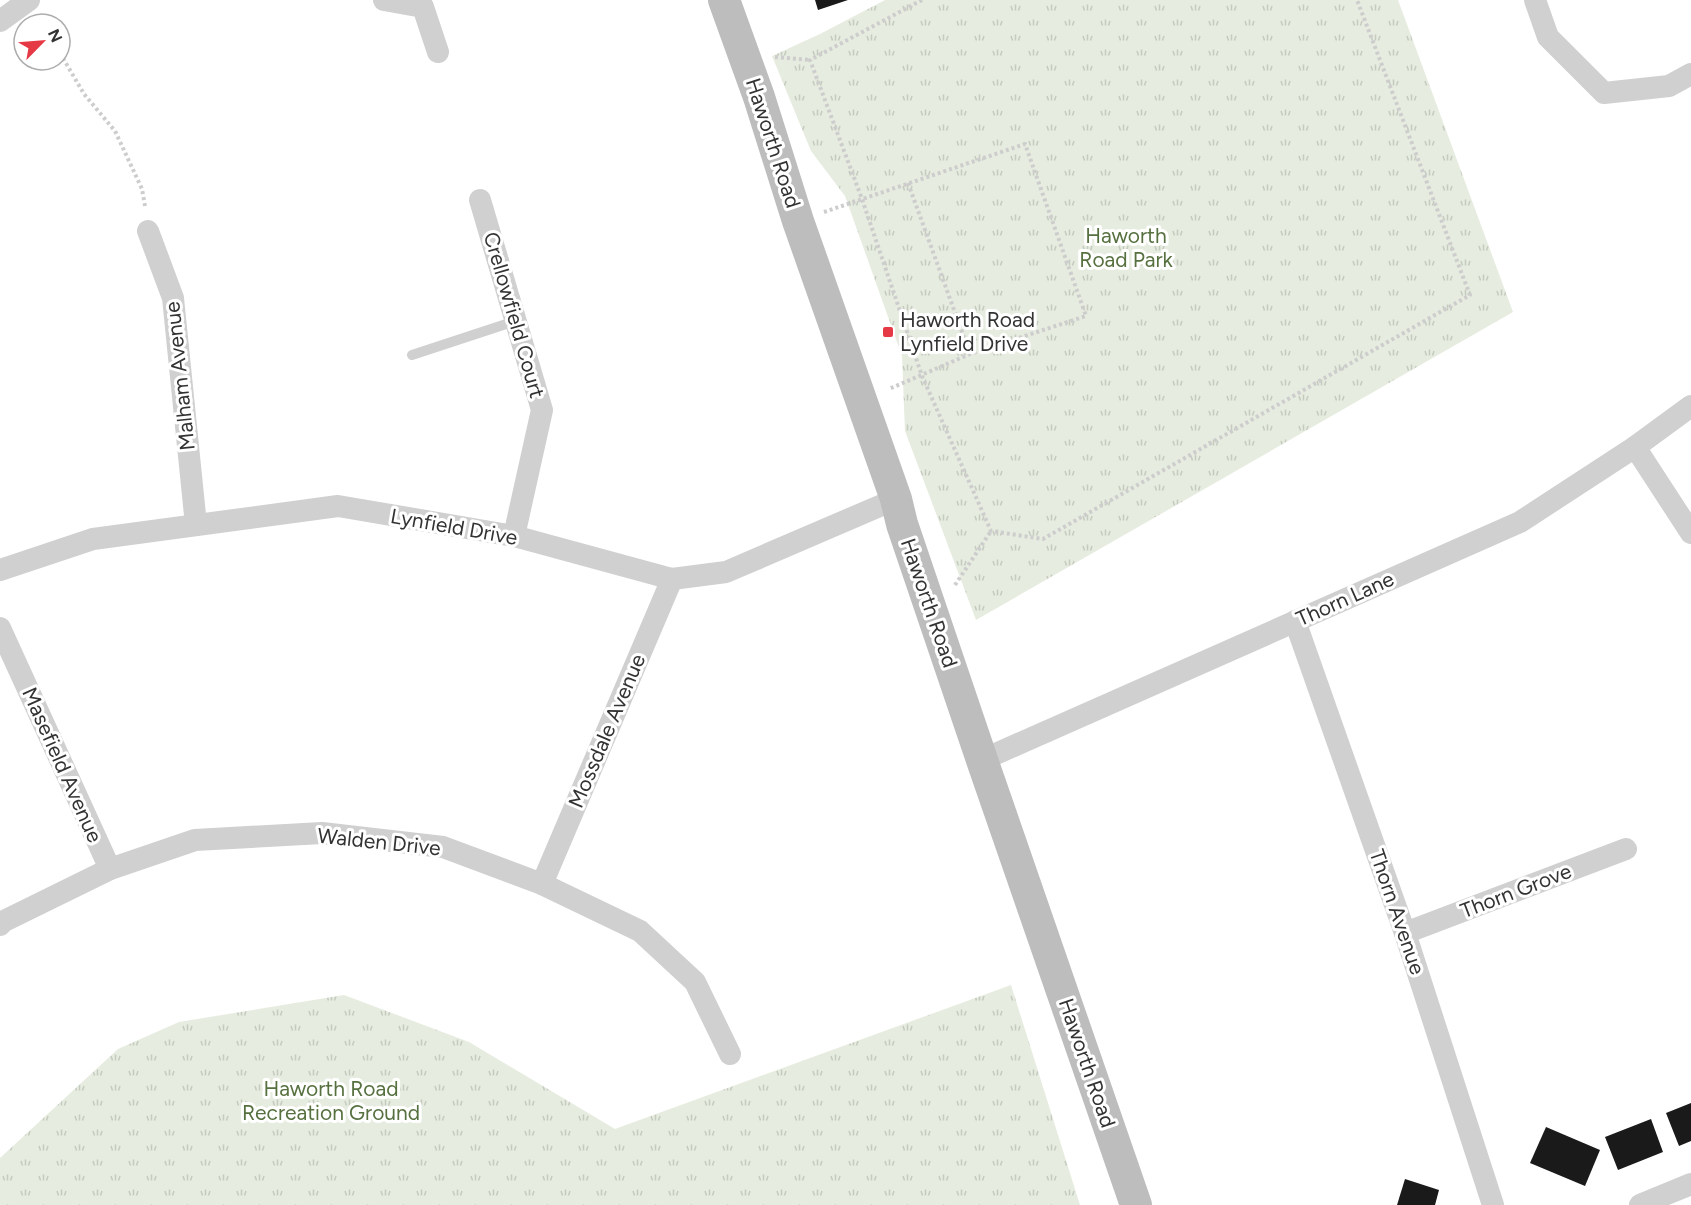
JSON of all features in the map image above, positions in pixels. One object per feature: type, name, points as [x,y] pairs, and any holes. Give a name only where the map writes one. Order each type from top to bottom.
[{"type":"main road","name":"Haworth Road","points":[[724,0],[1136,1205]]},
{"type":"street","points":[[0,21],[29,0]]},
{"type":"street","points":[[384,0],[423,7],[438,52]]},
{"type":"street","points":[[1535,0],[1548,37],[1604,93],[1670,86],[1691,74]]},
{"type":"street","name":"Crellowfield Court","points":[[480,200],[542,410],[514,536]]},
{"type":"street","name":"Malham Avenue","points":[[148,231],[173,298],[195,525]]},
{"type":"street","name":"Thorn Lane","points":[[982,760],[1520,522],[1635,447],[1691,406]]},
{"type":"street","points":[[1635,447],[1691,533]]},
{"type":"street","name":"Lynfield Drive","points":[[0,570],[93,538],[339,506],[514,536],[672,579],[726,572],[896,499]]},
{"type":"street","name":"Mossdale Avenue","points":[[542,884],[672,579]]},
{"type":"street","name":"Thorn Avenue","points":[[1295,621],[1405,933],[1493,1205]]},
{"type":"street","name":"Masefield Avenue","points":[[0,628],[110,869]]},
{"type":"street","name":"Walden Drive","points":[[0,925],[110,869],[195,840],[322,833],[444,847],[542,884],[640,931],[695,982],[730,1054]]},
{"type":"street","name":"Thorn Grove","points":[[1405,933],[1626,849]]},
{"type":"street","points":[[1640,1205],[1691,1184]]},
{"type":"lane","points":[[412,355],[515,321]]},
{"type":"path","points":[[772,56],[810,60],[922,0]]},
{"type":"path","points":[[991,531],[1043,539],[1470,295],[1357,0]]},
{"type":"path","points":[[810,60],[862,199],[921,376],[991,531]]},
{"type":"path","points":[[71,72],[84,94],[116,131],[142,189],[148,231]]},
{"type":"path","points":[[798,221],[1025,144],[1086,316],[970,354],[861,402]]},
{"type":"path","points":[[908,183],[970,354]]},
{"type":"path","points":[[934,617],[991,531]]},
{"type":"green space","name":"Haworth Road Park","points":[[885,0],[1398,0],[1513,312],[976,620],[905,431],[902,356],[845,196],[811,151],[772,56]]},
{"type":"green space","name":"Haworth Road Recreation Ground","points":[[1011,985],[1080,1205],[0,1205],[0,1158],[118,1049],[179,1022],[344,995],[469,1042],[615,1129]]},
{"type":"building","points":[[815,0],[848,0],[818,10]]},
{"type":"building","points":[[1691,1103],[1691,1141],[1679,1146],[1666,1113]]},
{"type":"building","points":[[1651,1119],[1663,1152],[1618,1170],[1605,1137]]},
{"type":"building","points":[[1546,1127],[1600,1150],[1585,1186],[1530,1163]]},
{"type":"building","points":[[1405,1179],[1439,1190],[1435,1205],[1397,1205]]},
{"type":"place","name":"Haworth Road Lynfield Drive","points":[[888,332]]}]
